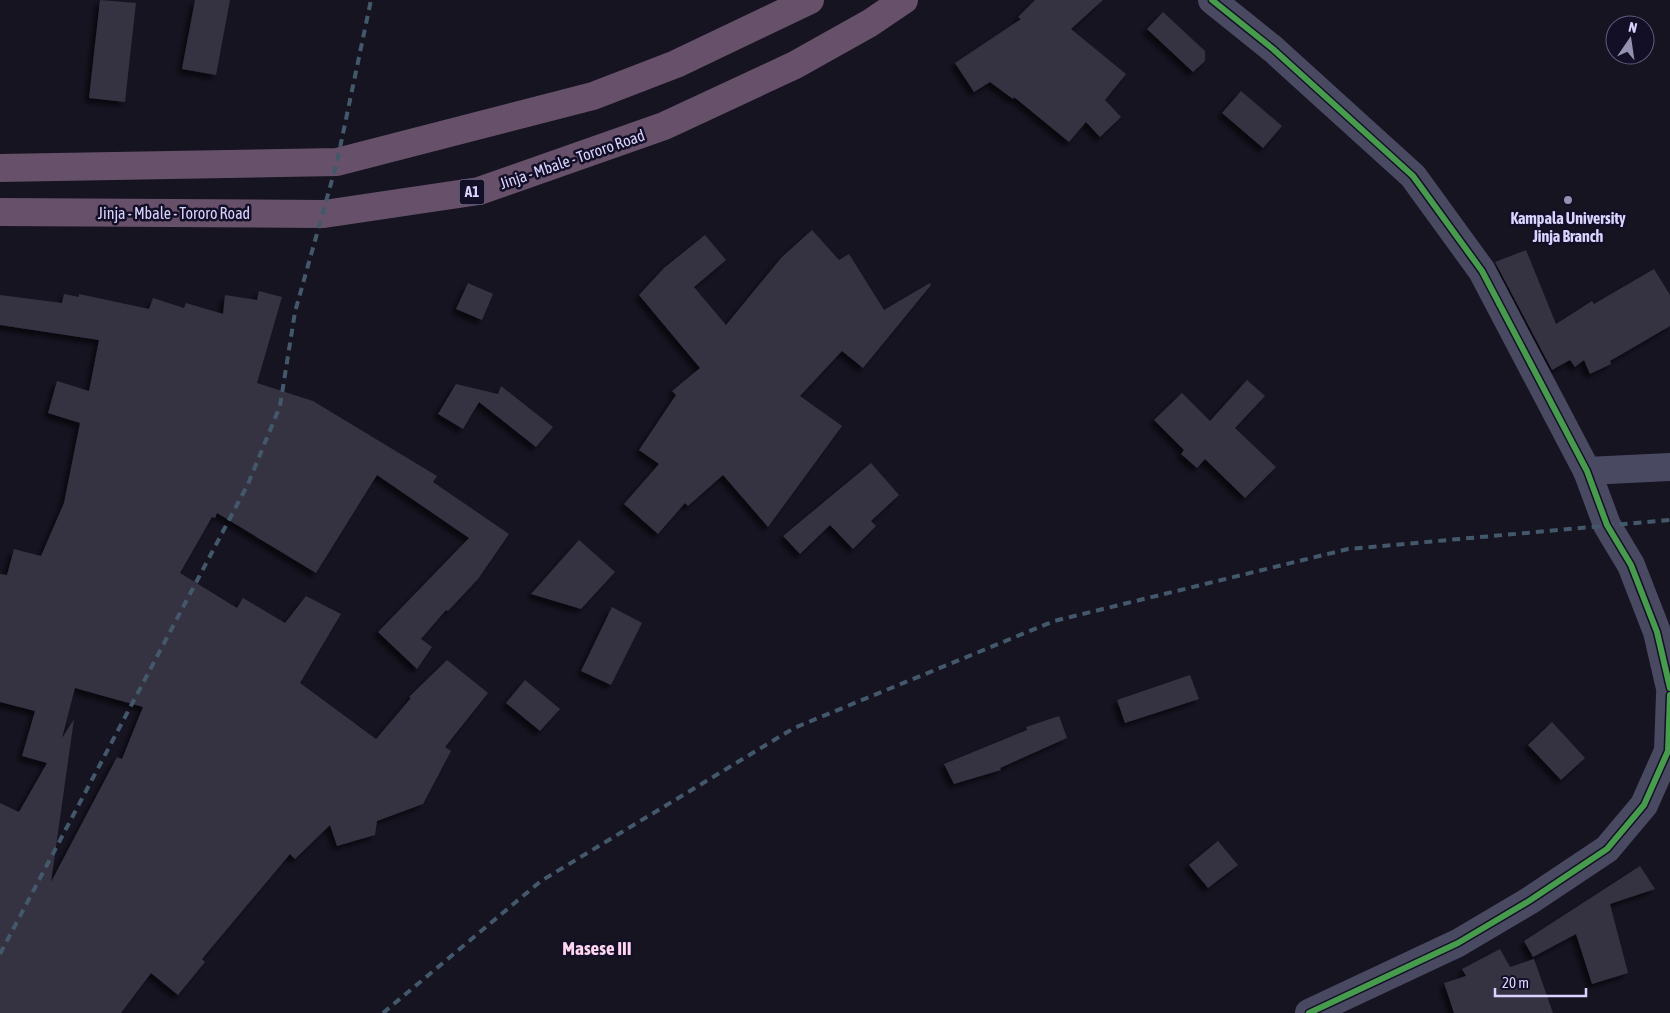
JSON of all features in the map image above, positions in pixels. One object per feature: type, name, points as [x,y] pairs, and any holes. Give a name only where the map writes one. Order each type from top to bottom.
[{"type":"highway","points":[[0,168],[337,162],[593,96],[676,64],[810,0]]},
{"type":"highway","name":"Jinja - Mbale - Tororo Road","points":[[0,212],[324,214],[479,191],[664,126],[795,65],[870,23],[904,0]]},
{"type":"street","points":[[1212,0],[1273,49],[1413,176],[1482,270],[1587,471],[1607,525],[1631,565],[1657,632],[1670,688]]},
{"type":"street","points":[[1587,471],[1670,467]]},
{"type":"street","points":[[1309,1013],[1458,943],[1529,901],[1607,849],[1644,805],[1668,751],[1670,694]]},
{"type":"building","points":[[100,0],[136,3],[125,102],[89,98]]},
{"type":"building","points":[[195,0],[230,0],[216,75],[182,69]]},
{"type":"building","points":[[1035,0],[1103,0],[1071,29],[1126,74],[1105,100],[1121,117],[1100,137],[1086,122],[1069,142],[1014,97],[1013,99],[990,82],[974,92],[955,63],[1021,19],[1018,17]]},
{"type":"building","points":[[1163,12],[1205,51],[1205,61],[1193,72],[1147,29]]},
{"type":"building","points":[[1241,91],[1282,126],[1263,148],[1222,113]]},
{"type":"building","points":[[812,230],[839,260],[849,254],[884,310],[930,283],[931,285],[863,368],[842,351],[800,396],[842,426],[768,527],[723,475],[688,506],[685,503],[658,534],[624,504],[659,464],[639,450],[676,395],[672,391],[700,368],[639,295],[664,268],[705,235],[726,260],[694,287],[726,325],[782,257]]},
{"type":"building","points":[[1526,250],[1556,324],[1592,301],[1594,304],[1654,269],[1670,295],[1670,326],[1610,361],[1611,364],[1590,374],[1584,360],[1575,367],[1570,360],[1552,370],[1495,262]]},
{"type":"building","points":[[468,283],[493,294],[482,320],[456,309]]},
{"type":"building","points":[[259,291],[282,297],[257,383],[313,401],[437,476],[433,482],[509,534],[478,579],[448,611],[446,610],[421,639],[432,647],[417,669],[378,632],[469,538],[377,475],[316,573],[217,513],[215,518],[212,517],[180,573],[237,608],[243,598],[285,623],[306,596],[341,614],[300,683],[376,739],[411,698],[409,697],[447,660],[488,693],[445,747],[451,751],[423,804],[377,821],[375,835],[337,846],[330,825],[295,859],[290,854],[202,959],[205,962],[178,995],[151,973],[121,1013],[0,1013],[0,803],[19,812],[47,763],[22,756],[35,711],[0,702],[0,574],[7,575],[14,549],[41,556],[64,503],[80,423],[48,413],[57,381],[89,391],[99,340],[0,325],[0,295],[62,303],[64,294],[79,297],[79,294],[149,309],[153,298],[184,308],[186,303],[223,314],[225,295],[257,300]],"holes":[[[75,688],[143,707],[122,759],[117,757],[51,882],[74,719],[62,738]]]},
{"type":"building","points":[[1247,380],[1265,396],[1235,428],[1276,467],[1245,498],[1205,459],[1197,468],[1181,454],[1184,450],[1154,420],[1182,393],[1210,421]]},
{"type":"building","points":[[456,384],[498,394],[501,386],[553,427],[536,447],[479,402],[463,429],[438,414]]},
{"type":"building","points":[[871,463],[899,495],[871,521],[876,526],[853,549],[830,525],[800,554],[783,536]]},
{"type":"building","points":[[579,540],[615,572],[581,609],[531,594]]},
{"type":"building","points":[[612,607],[642,623],[611,685],[581,671]]},
{"type":"building","points":[[1190,675],[1199,699],[1125,723],[1117,700]]},
{"type":"building","points":[[525,680],[560,709],[540,731],[506,703]]},
{"type":"building","points":[[1059,716],[1067,738],[1000,768],[1001,770],[954,784],[944,764],[1027,730],[1026,727]]},
{"type":"building","points":[[1552,722],[1585,758],[1561,780],[1528,745]]},
{"type":"building","points":[[1218,841],[1238,865],[1208,888],[1189,865]]},
{"type":"building","points":[[1640,866],[1655,889],[1610,904],[1628,973],[1592,984],[1576,934],[1533,957],[1524,941]]},
{"type":"building","points":[[1500,949],[1510,967],[1534,959],[1553,1013],[1454,1013],[1444,983],[1466,976],[1462,969]]},
{"type":"railway","points":[[0,954],[248,484],[280,406],[295,312],[337,162],[371,0]]},
{"type":"railway","points":[[383,1013],[541,881],[794,728],[1054,621],[1348,549],[1670,520]]},
{"type":"cycle path","points":[[1212,0],[1273,49],[1413,176],[1482,271],[1587,471],[1607,525],[1631,565],[1657,632],[1670,688]]},
{"type":"cycle path","points":[[1309,1013],[1458,943],[1529,901],[1607,849],[1644,805],[1668,751],[1670,695]]},
{"type":"place","name":"Kampala University Jinja Branch","points":[[1568,200]]},
{"type":"district","name":"Masese III","points":[[597,948]]}]
